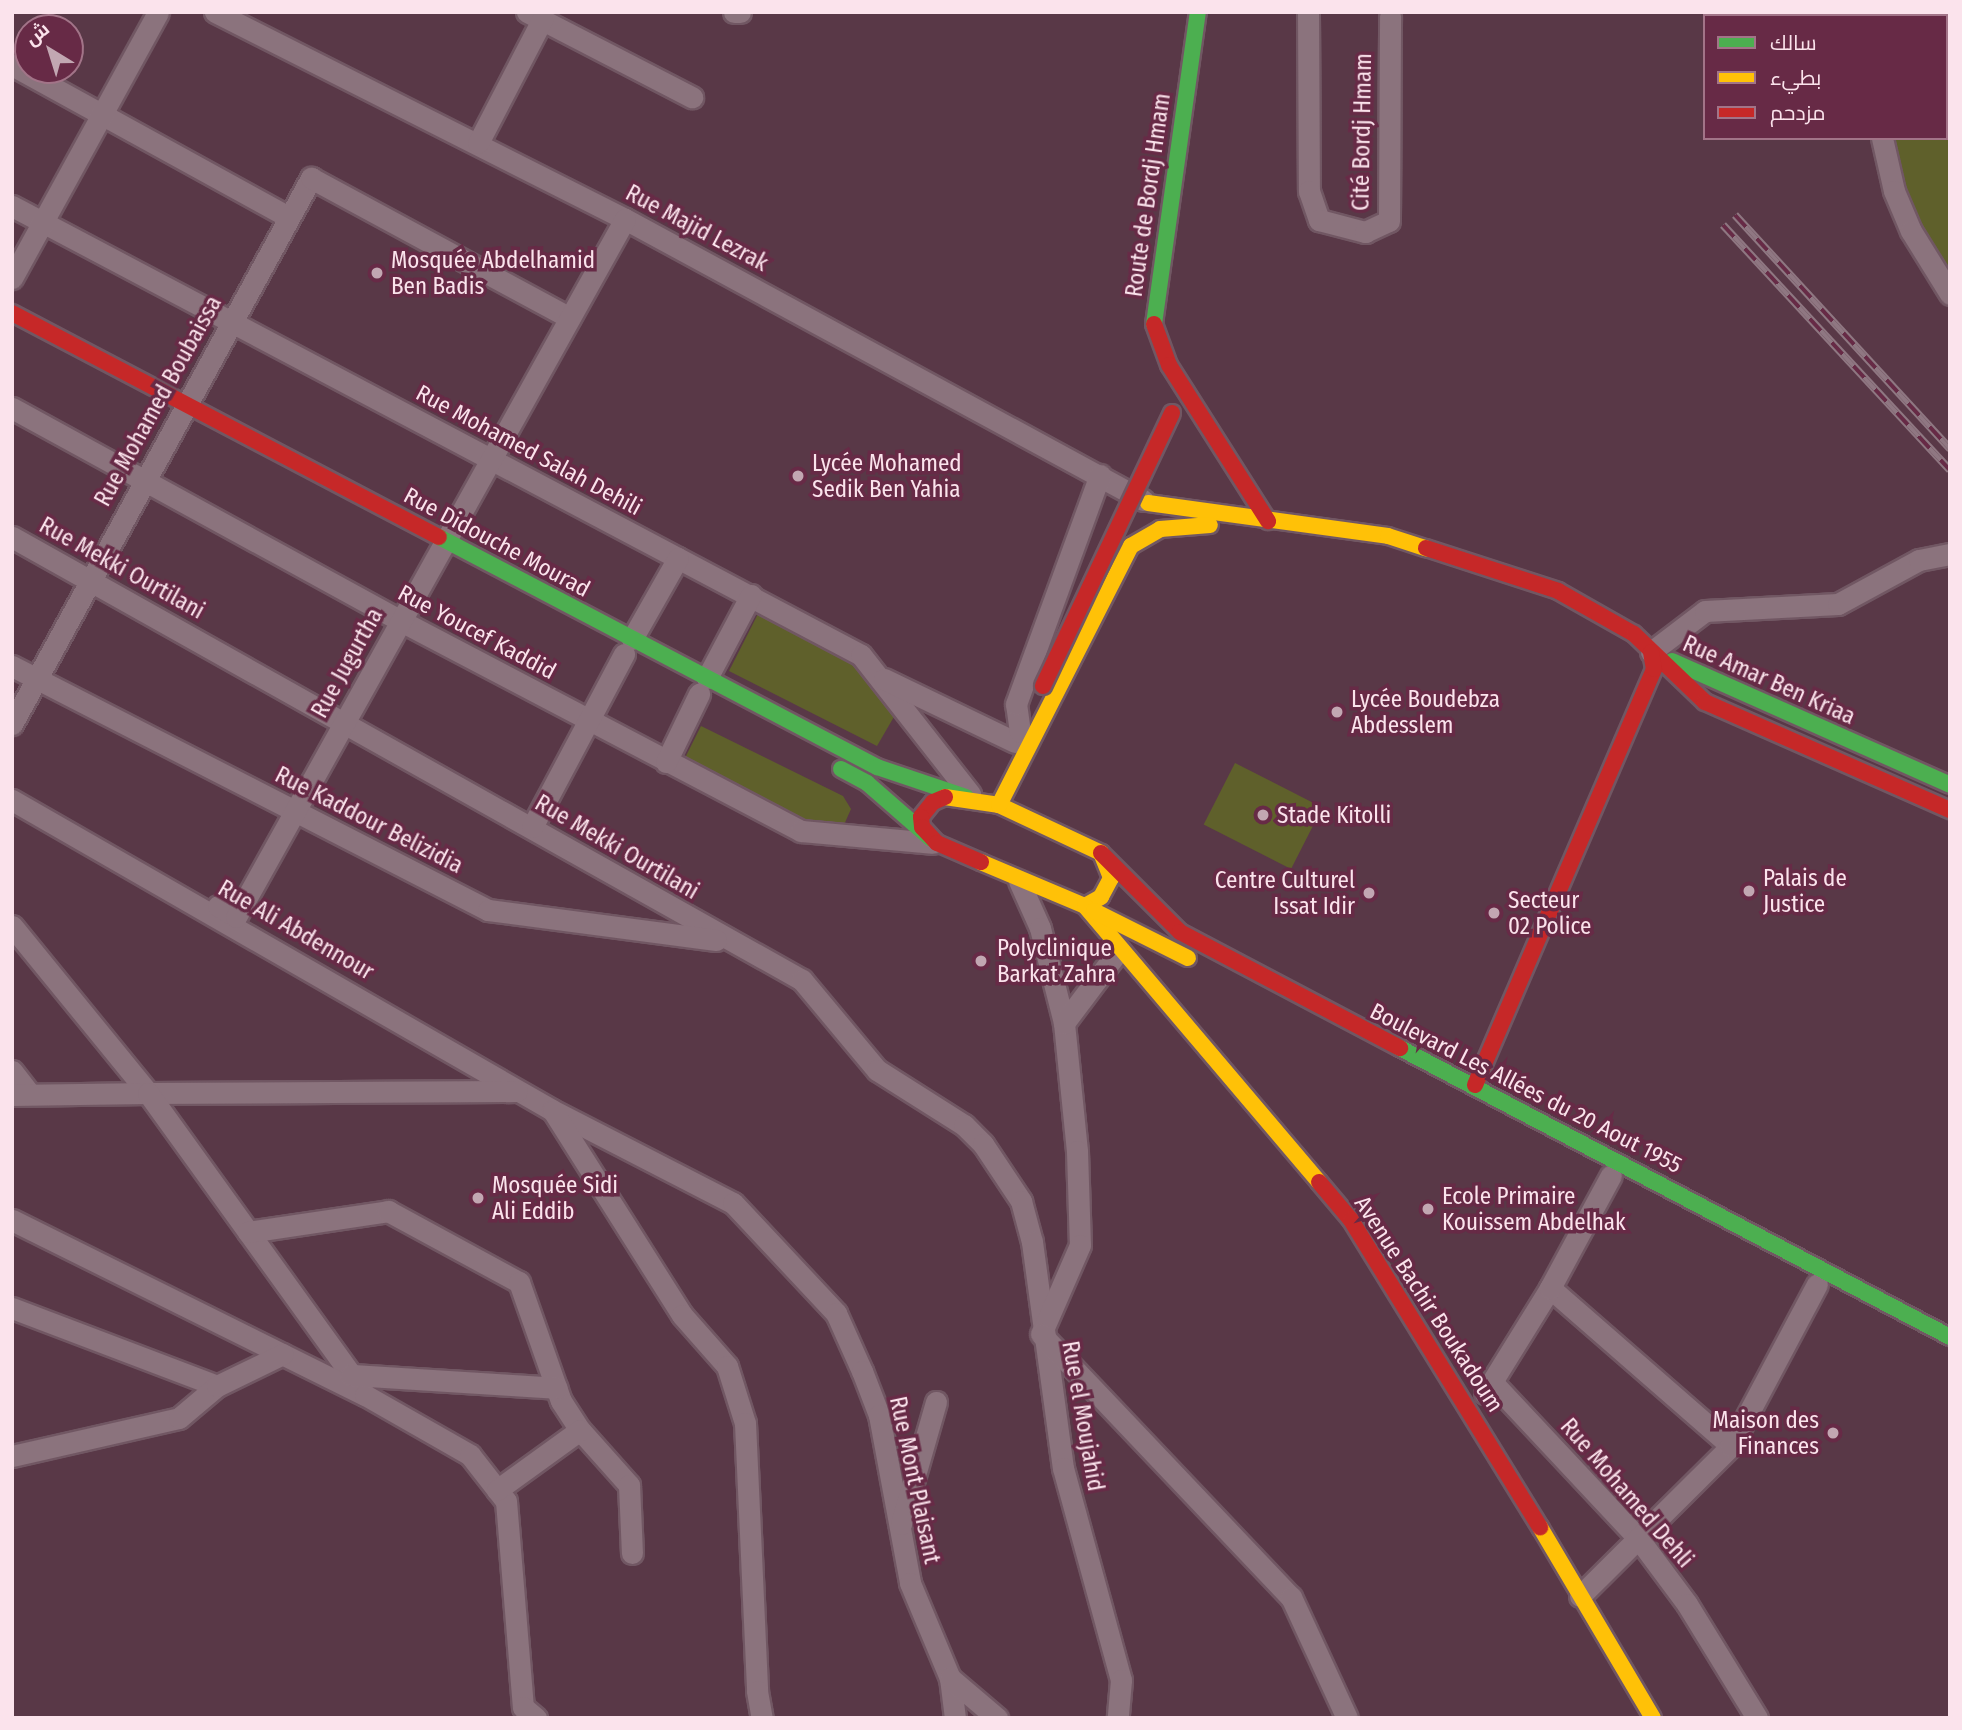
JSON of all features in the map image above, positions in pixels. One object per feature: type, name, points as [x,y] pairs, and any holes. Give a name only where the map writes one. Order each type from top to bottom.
[{"type":"main road","name":"Route de Bordj Hmam","points":[[1198,12],[1156,286],[1154,326],[1169,365],[1268,521]]},
{"type":"main road","name":"Rue Didouche Mourad","points":[[12,313],[182,411],[628,646],[706,691],[877,767],[981,800]]},
{"type":"main road","name":"Rue Didouche Mourad","points":[[12,329],[182,411]]},
{"type":"main road","points":[[981,800],[1043,686],[1172,412],[1169,365]]},
{"type":"main road","points":[[1147,503],[1388,536],[1558,592],[1610,617],[1651,652],[1654,669],[1475,1085]]},
{"type":"main road","points":[[981,800],[1131,547],[1160,530],[1268,521]]},
{"type":"main road","name":"Rue Amar Ben Kriaa","points":[[1651,652],[1684,686],[1705,702],[1950,810]]},
{"type":"main road","name":"Rue Amar Ben Kriaa","points":[[1651,652],[1950,785]]},
{"type":"main road","points":[[1642,698],[1684,686]]},
{"type":"main road","points":[[831,764],[867,783],[934,841],[1019,881],[1085,906],[1200,964]]},
{"type":"main road","points":[[934,841],[922,827],[925,808],[945,797],[981,800]]},
{"type":"main road","name":"Boulevard Les Allées du 20 Aout 1955","points":[[981,800],[1101,853],[1180,932],[1270,983],[1475,1085],[1950,1336]]},
{"type":"main road","points":[[1101,853],[1111,878],[1125,957],[1151,938]]},
{"type":"main road","points":[[1085,906],[1101,897],[1111,878]]},
{"type":"main road","name":"Avenue Bachir Boukadoum","points":[[1085,906],[1125,957],[1351,1220],[1473,1412],[1653,1718]]},
{"type":"main road","name":"Boulevard Les Allées du 20 Aout 1955","points":[[1237,982],[1611,1175],[1950,1356]]},
{"type":"street","points":[[12,278],[158,12]]},
{"type":"street","name":"Rue Majid Lezrak","points":[[215,12],[625,219],[1100,475],[1147,503]]},
{"type":"street","points":[[734,12],[740,12]]},
{"type":"street","name":"Cité Bordj Hmam","points":[[1308,12],[1309,191],[1319,220],[1365,232],[1389,221],[1390,16]]},
{"type":"street","points":[[478,143],[534,16],[692,97]]},
{"type":"street","points":[[12,65],[289,217]]},
{"type":"street","points":[[1882,140],[1894,191],[1911,231],[1950,294]]},
{"type":"street","name":"Rue Mohamed Boubaissa","points":[[12,724],[311,178],[570,318]]},
{"type":"street","name":"Rue Mohamed Salah Dehili","points":[[12,206],[861,655],[883,678],[933,751],[981,800]]},
{"type":"street","name":"Rue Jugurtha","points":[[130,865],[146,862],[236,917],[625,219]]},
{"type":"street","name":"Rue Youcef Kaddid","points":[[12,408],[401,621],[801,831],[934,841]]},
{"type":"street","points":[[989,729],[1006,722],[1016,704],[1100,475]]},
{"type":"street","name":"Rue Mekki Ourtilani","points":[[12,537],[532,827],[726,942],[802,980],[877,1070],[964,1125],[983,1144],[1021,1201],[1032,1242],[1041,1334]]},
{"type":"street","points":[[1651,652],[1705,611],[1838,604],[1919,561],[1950,554]]},
{"type":"street","points":[[532,827],[678,558]]},
{"type":"street","points":[[666,762],[706,691],[751,595]]},
{"type":"street","name":"Rue Kaddour Belizidia","points":[[12,666],[488,910],[726,942]]},
{"type":"street","points":[[883,678],[989,729],[1017,737],[1016,704]]},
{"type":"street","points":[[12,787],[104,838],[110,853]]},
{"type":"street","name":"Rue Ali Abdennour","points":[[12,800],[110,853],[551,1110]]},
{"type":"street","name":"Rue el Moujahid","points":[[1019,881],[1040,928],[1064,1023],[1077,1151],[1080,1245],[1041,1334],[1067,1482],[1121,1680],[1118,1718]]},
{"type":"street","points":[[12,926],[148,1093],[365,1395]]},
{"type":"street","points":[[1064,1023],[1125,957]]},
{"type":"street","points":[[12,1071],[21,1094],[519,1091]]},
{"type":"street","points":[[551,1110],[682,1315],[727,1366],[745,1423],[757,1691],[762,1718]]},
{"type":"street","name":"Rue Mont Plaisant","points":[[551,1110],[733,1203],[836,1313],[879,1415],[910,1583],[950,1678],[955,1718]]},
{"type":"street","points":[[1473,1412],[1550,1288],[1611,1175]]},
{"type":"street","points":[[248,1232],[388,1211],[519,1282],[557,1388],[580,1430],[629,1485],[632,1553]]},
{"type":"street","points":[[12,1220],[365,1395],[470,1455],[506,1501],[521,1714]]},
{"type":"street","points":[[1580,1596],[1731,1446],[1817,1284]]},
{"type":"street","points":[[1550,1288],[1731,1446]]},
{"type":"street","points":[[12,1308],[217,1386]]},
{"type":"street","points":[[1041,1334],[1291,1597],[1347,1718]]},
{"type":"street","points":[[12,1456],[178,1418],[217,1386],[283,1354]]},
{"type":"street","points":[[351,1375],[557,1388]]},
{"type":"street","name":"Rue Mohamed Dehli","points":[[1492,1382],[1637,1538],[1687,1604],[1757,1718]]},
{"type":"street","points":[[899,1532],[936,1402]]},
{"type":"street","points":[[497,1490],[580,1430]]},
{"type":"street","points":[[950,1678],[998,1718]]},
{"type":"shaded area","points":[[1950,12],[1950,286],[1914,224],[1891,140],[1948,140],[1948,14],[1884,14]]},
{"type":"shaded area","points":[[761,608],[856,660],[895,715],[877,746],[729,671]]},
{"type":"shaded area","points":[[701,726],[843,796],[851,809],[843,827],[805,826],[683,762]]},
{"type":"shaded area","name":"Stade Kitolli","points":[[1235,763],[1322,807],[1291,869],[1204,824]]},
{"type":"railway","points":[[1735,215],[1950,449]]},
{"type":"railway","points":[[1723,225],[1950,470]]},
{"type":"traffic: fast","points":[[1154,324],[1198,12]]},
{"type":"traffic: fast","points":[[439,537],[877,767],[966,797]]},
{"type":"traffic: fast","points":[[1672,661],[1950,785]]},
{"type":"traffic: fast","points":[[841,769],[867,783],[930,838]]},
{"type":"traffic: fast","points":[[1400,1048],[1950,1337]]},
{"type":"traffic: slow","points":[[1148,503],[1388,536],[1426,548]]},
{"type":"traffic: slow","points":[[999,805],[1131,546],[1160,529],[1210,525]]},
{"type":"traffic: slow","points":[[945,797],[999,805],[1101,853],[1111,878],[1101,897],[1085,906],[981,862]]},
{"type":"traffic: slow","points":[[1085,906],[1319,1182]]},
{"type":"traffic: slow","points":[[1094,911],[1188,958]]},
{"type":"traffic: slow","points":[[1540,1527],[1653,1718]]},
{"type":"traffic: jam","points":[[12,313],[439,537]]},
{"type":"traffic: jam","points":[[1154,324],[1169,365],[1268,521]]},
{"type":"traffic: jam","points":[[1043,686],[1172,413]]},
{"type":"traffic: jam","points":[[1426,548],[1558,591],[1634,634],[1705,702],[1950,810]]},
{"type":"traffic: jam","points":[[1475,1085],[1654,669],[1651,652]]},
{"type":"traffic: jam","points":[[945,797],[933,802],[921,817],[922,827],[937,843],[981,862]]},
{"type":"traffic: jam","points":[[1101,853],[1180,932],[1400,1048]]},
{"type":"traffic: jam","points":[[1319,1182],[1351,1220],[1540,1527]]},
{"type":"place","name":"Mosquée Abdelhamid Ben Badis","points":[[377,273]]},
{"type":"place","name":"Lycée Mohamed Sedik Ben Yahia","points":[[798,476]]},
{"type":"place","name":"Lycée Boudebza Abdesslem","points":[[1337,712]]},
{"type":"place","name":"Stade Kitolli","points":[[1263,815]]},
{"type":"place","name":"Palais de Justice","points":[[1749,891]]},
{"type":"place","name":"Centre Culturel Issat Idir","points":[[1369,893]]},
{"type":"place","name":"Secteur 02 Police","points":[[1494,913]]},
{"type":"place","name":"Polyclinique Barkat Zahra","points":[[981,961]]},
{"type":"place","name":"Mosquée Sidi Ali Eddib","points":[[478,1198]]},
{"type":"place","name":"Ecole Primaire Kouissem Abdelhak","points":[[1428,1209]]},
{"type":"place","name":"Maison des Finances","points":[[1833,1433]]}]
